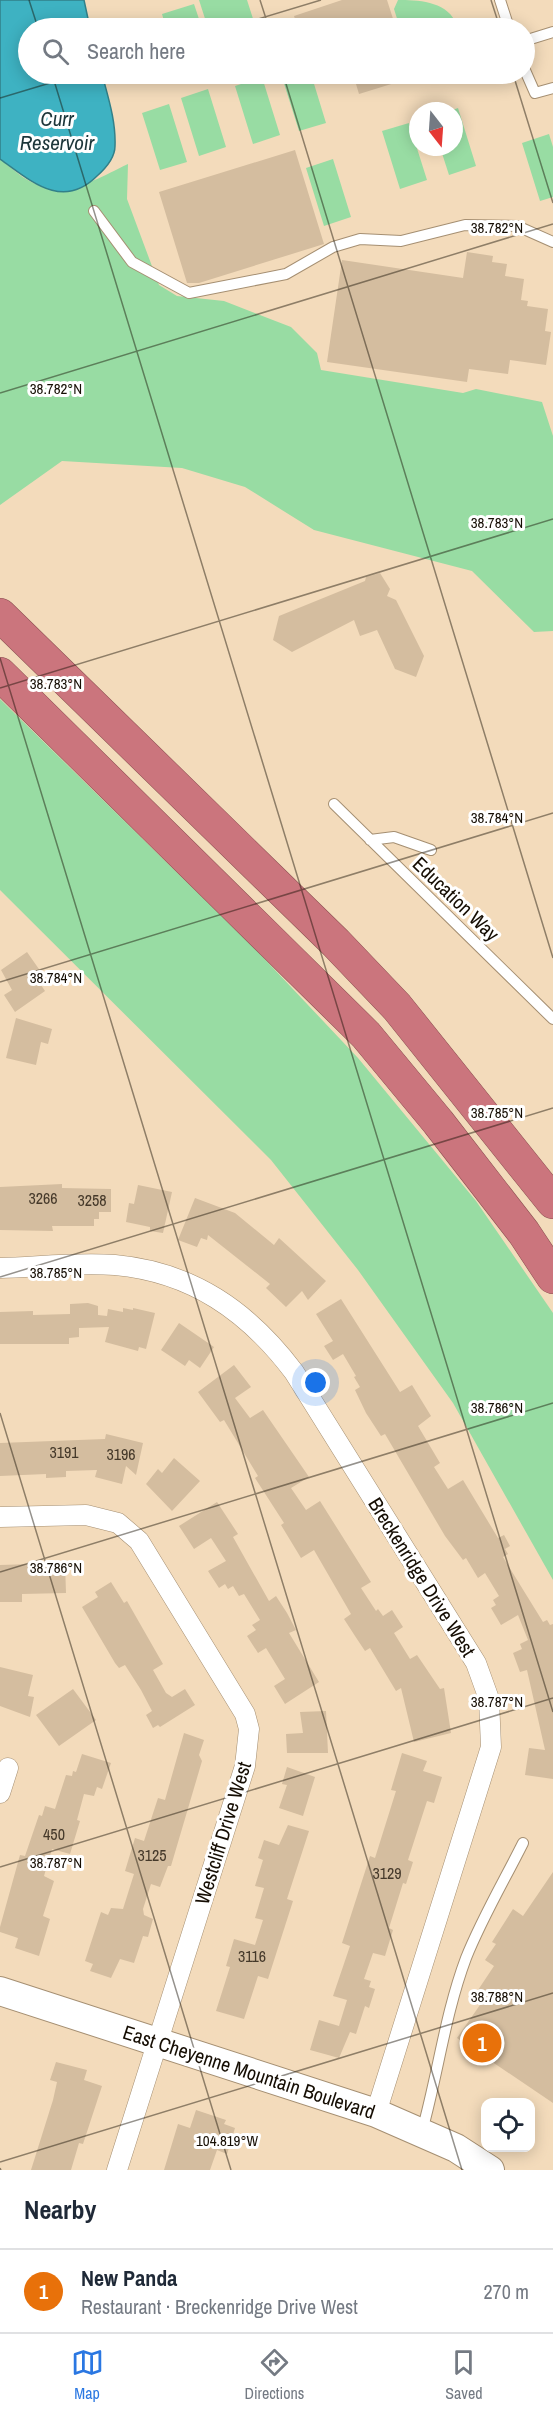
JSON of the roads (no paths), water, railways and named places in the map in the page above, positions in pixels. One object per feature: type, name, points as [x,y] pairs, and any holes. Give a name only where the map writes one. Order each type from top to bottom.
[{"type":"highway","points":[[0,615],[397,1007],[553,1202]]},
{"type":"highway","points":[[0,674],[366,1035],[438,1122],[524,1233],[553,1277]]},
{"type":"street","name":"Breckenridge Drive West","points":[[0,1268],[113,1265],[143,1270],[208,1293],[235,1309],[258,1329],[294,1372],[476,1664],[489,1700],[491,1747],[376,2113]]},
{"type":"street","name":"Westcliff Drive West","points":[[0,1517],[68,1514],[118,1522],[139,1541],[149,1556],[237,1698],[249,1730],[245,1767],[117,2170]]},
{"type":"street","points":[[0,1793],[8,1768]]},
{"type":"street","name":"East Cheyenne Mountain Boulevard","points":[[0,1991],[376,2113],[422,2131],[456,2148],[490,2170]]},
{"type":"lane","points":[[500,0],[506,18]]},
{"type":"lane","points":[[535,38],[553,32]]},
{"type":"lane","points":[[531,84],[535,93],[553,88]]},
{"type":"lane","points":[[94,211],[132,262],[189,293],[286,274],[333,247],[360,239],[400,241],[465,225],[517,226],[553,242]]},
{"type":"lane","name":"Education Way","points":[[334,804],[553,1019]]},
{"type":"lane","points":[[370,840],[394,837],[431,850]]},
{"type":"lane","points":[[422,2131],[433,2090],[437,2058],[466,1959],[523,1843]]},
{"type":"water","name":"Curr Reservoir","points":[[0,0],[84,0],[88,18],[18,18],[18,84],[105,84],[115,137],[112,159],[97,176],[84,186],[71,191],[59,192],[35,183],[0,159]]},
{"type":"place","name":"New Panda","points":[[482,2043]]}]
